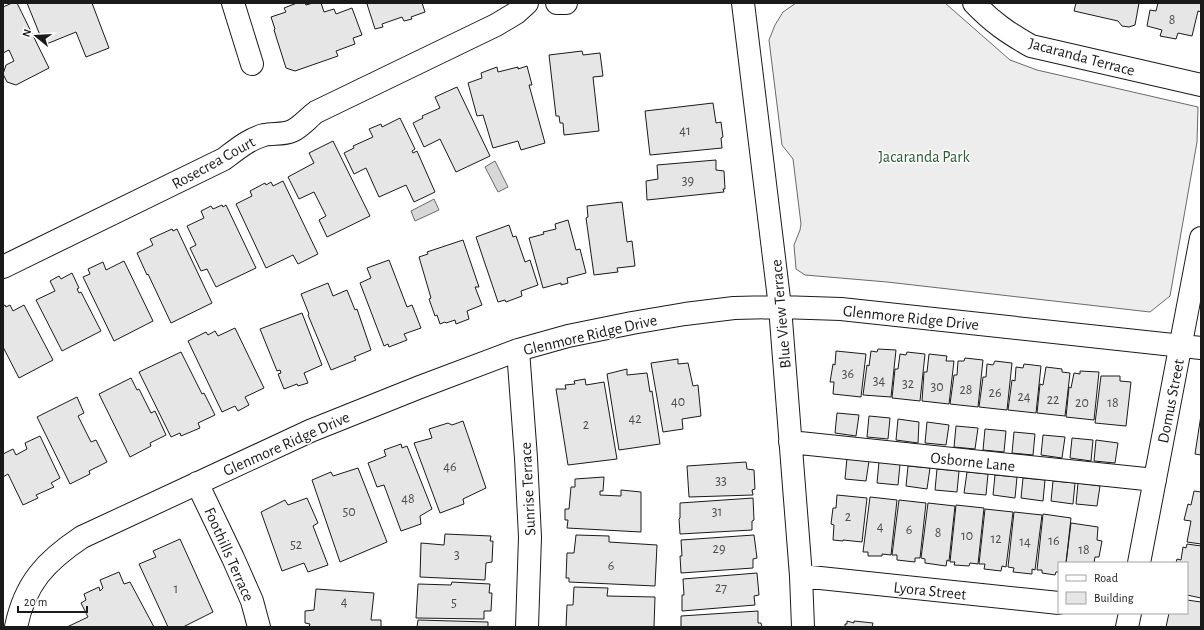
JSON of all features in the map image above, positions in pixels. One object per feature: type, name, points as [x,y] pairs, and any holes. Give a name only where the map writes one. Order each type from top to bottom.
[{"type":"street","points":[[233,3],[252,64]]},
{"type":"street","name":"Rosecrea Court","points":[[3,267],[224,159],[254,138],[268,134],[292,131],[316,112],[496,25],[516,13],[527,3]]},
{"type":"street","points":[[557,3],[566,3]]},
{"type":"street","name":"Blue View Terrace","points":[[743,3],[780,306],[802,576],[803,627]]},
{"type":"street","name":"Jacaranda Terrace","points":[[974,3],[1006,32],[1031,46],[1201,85]]},
{"type":"street","name":"Domus Street","points":[[1139,562],[1155,480],[1191,347],[1201,238]]},
{"type":"street","name":"Glenmore Ridge Drive","points":[[13,616],[42,570],[62,551],[82,537],[310,431],[518,350],[568,336],[632,323],[734,308],[780,306],[841,309],[1191,347]]},
{"type":"street","name":"Sunrise Terrace","points":[[518,350],[530,537],[527,627]]},
{"type":"street","name":"Osborne Lane","points":[[790,442],[1155,480]]},
{"type":"street","name":"Foothills Terrace","points":[[197,483],[234,558],[252,601],[259,627]]},
{"type":"street","name":"Lyora Street","points":[[802,576],[1058,603]]},
{"type":"street","points":[[1127,627],[1130,614]]},
{"type":"shaded area","name":"Jacaranda Park","points":[[796,3],[945,3],[1010,60],[1037,70],[1198,107],[1197,142],[1170,296],[1150,312],[887,282],[805,275],[796,269],[794,245],[801,224],[793,159],[782,145],[769,40],[775,25],[783,12]]},
{"type":"shaded area","points":[[495,161],[508,187],[498,192],[485,167]]},
{"type":"shaded area","points":[[434,199],[439,210],[415,221],[411,211]]},
{"type":"building","points":[[12,3],[17,3],[49,68],[16,85],[7,82],[3,74],[6,65],[14,61],[9,50],[3,53],[3,7]]},
{"type":"building","points":[[27,3],[92,3],[109,48],[86,57],[76,32],[44,45]]},
{"type":"building","points":[[297,3],[305,3],[306,5],[321,3],[324,12],[334,9],[336,14],[352,8],[362,35],[353,38],[355,44],[336,51],[338,56],[295,71],[286,68],[271,17],[286,12],[284,8]]},
{"type":"building","points":[[422,3],[425,12],[411,17],[412,19],[404,21],[402,17],[382,24],[383,27],[375,29],[367,4]]},
{"type":"building","points":[[1076,3],[1139,3],[1135,25],[1129,27],[1122,26],[1118,21],[1074,11]]},
{"type":"building","points":[[1158,3],[1201,3],[1201,12],[1198,11],[1192,36],[1178,33],[1176,39],[1160,36],[1162,30],[1147,26],[1150,10],[1156,11]]},
{"type":"building","points":[[582,51],[583,55],[600,53],[603,76],[593,77],[599,131],[564,135],[563,123],[560,123],[559,116],[556,116],[549,55]]},
{"type":"building","points":[[527,66],[532,85],[529,85],[545,143],[521,150],[518,141],[493,148],[483,115],[477,116],[468,83],[482,78],[481,73],[497,67],[498,72]]},
{"type":"building","points":[[457,87],[490,156],[456,172],[440,139],[424,147],[413,123],[423,118],[422,116],[440,108],[435,97]]},
{"type":"building","points":[[713,103],[716,123],[721,122],[723,137],[721,138],[722,148],[650,155],[645,111]]},
{"type":"building","points":[[400,118],[415,149],[412,151],[413,153],[417,151],[435,192],[414,202],[406,185],[379,197],[366,168],[354,174],[344,153],[354,148],[353,146],[373,137],[369,129],[381,124],[382,127]]},
{"type":"building","points":[[333,141],[370,216],[327,237],[319,220],[326,216],[314,192],[299,199],[288,177],[314,163],[309,153]]},
{"type":"building","points":[[716,160],[716,170],[724,171],[724,192],[647,200],[646,181],[658,179],[657,165]]},
{"type":"building","points":[[283,181],[318,254],[298,264],[293,255],[266,268],[236,204],[252,196],[250,191],[265,183],[266,185],[271,182],[273,186]]},
{"type":"building","points":[[622,202],[627,242],[632,241],[635,266],[617,268],[618,272],[594,275],[586,218],[588,217],[587,206]]},
{"type":"building","points":[[222,205],[223,207],[226,205],[256,268],[216,287],[207,269],[201,271],[190,248],[196,245],[187,226],[204,218],[201,211],[211,206],[213,209]]},
{"type":"building","points":[[568,220],[576,250],[580,249],[586,273],[567,278],[568,283],[561,285],[561,283],[543,288],[529,238],[544,234],[543,232],[556,229],[555,224]]},
{"type":"building","points":[[509,225],[513,237],[516,236],[525,262],[530,260],[538,285],[521,291],[522,296],[506,302],[505,300],[498,302],[476,237]]},
{"type":"building","points":[[172,229],[173,231],[177,229],[212,303],[171,323],[137,253],[153,245],[150,239]]},
{"type":"building","points":[[463,240],[479,287],[475,287],[482,305],[467,311],[469,319],[456,324],[455,320],[440,324],[437,315],[435,316],[429,299],[431,298],[419,257],[428,254],[427,252]]},
{"type":"building","points":[[389,260],[407,307],[412,305],[421,328],[404,334],[407,340],[389,347],[388,344],[384,346],[360,283],[371,278],[367,268]]},
{"type":"building","points":[[124,261],[153,321],[114,341],[83,277],[90,274],[88,269],[103,262],[106,270]]},
{"type":"building","points":[[72,273],[79,288],[77,289],[79,293],[81,292],[101,331],[62,351],[36,300],[55,291],[50,281],[59,276],[61,279]]},
{"type":"building","points":[[328,283],[333,296],[347,290],[355,310],[357,309],[371,350],[354,357],[356,360],[331,370],[301,294]]},
{"type":"building","points":[[5,305],[6,307],[10,305],[13,311],[24,305],[53,360],[19,378],[3,347],[3,306]]},
{"type":"building","points":[[302,313],[322,365],[304,373],[308,383],[298,386],[297,384],[284,389],[278,374],[281,373],[280,370],[277,371],[260,329]]},
{"type":"building","points":[[235,328],[264,388],[245,397],[249,405],[238,411],[235,406],[222,412],[188,341],[206,332],[208,335],[215,331],[218,336]]},
{"type":"building","points":[[878,349],[896,350],[891,397],[863,395],[867,365],[869,366],[871,351],[877,352]]},
{"type":"building","points":[[836,351],[866,354],[861,397],[833,394],[834,382],[830,382],[833,364],[835,365]]},
{"type":"building","points":[[181,352],[202,394],[204,393],[215,415],[198,423],[200,428],[181,436],[180,433],[171,437],[139,372]]},
{"type":"building","points":[[907,352],[925,354],[920,401],[892,398],[895,369],[898,369],[900,354],[906,355]]},
{"type":"building","points":[[929,354],[947,356],[946,361],[954,361],[949,404],[922,401],[924,372],[927,372]]},
{"type":"building","points":[[965,358],[983,360],[978,407],[950,404],[954,375],[957,375],[958,361],[964,361]]},
{"type":"building","points":[[678,359],[678,364],[688,363],[693,386],[698,385],[701,416],[682,419],[683,429],[663,432],[651,363]]},
{"type":"building","points":[[995,361],[1012,363],[1007,410],[979,407],[983,377],[986,377],[987,364],[993,365]]},
{"type":"building","points":[[1024,364],[1041,366],[1036,413],[1008,410],[1012,380],[1015,381],[1016,367],[1023,368]]},
{"type":"building","points":[[1046,367],[1062,369],[1062,372],[1070,373],[1065,416],[1037,413],[1040,384],[1043,385]]},
{"type":"building","points":[[627,369],[627,375],[647,373],[650,392],[652,391],[660,444],[619,450],[607,374]]},
{"type":"building","points":[[1080,371],[1099,372],[1094,420],[1066,417],[1069,387],[1071,388],[1074,373],[1080,374]]},
{"type":"building","points":[[1101,376],[1120,376],[1120,381],[1131,382],[1126,426],[1095,423]]},
{"type":"building","points":[[131,378],[137,390],[139,389],[151,413],[155,411],[166,435],[150,443],[151,446],[130,457],[99,394]]},
{"type":"building","points":[[585,379],[586,385],[604,382],[617,459],[568,465],[556,389],[566,389],[565,385],[575,384],[574,381]]},
{"type":"building","points":[[77,397],[84,413],[78,416],[91,442],[96,440],[107,462],[89,471],[90,474],[70,484],[37,417]]},
{"type":"building","points":[[837,413],[859,415],[856,436],[835,433]]},
{"type":"building","points":[[1201,415],[1201,455],[1195,454]]},
{"type":"building","points":[[869,416],[890,418],[888,439],[867,437]]},
{"type":"building","points":[[898,419],[919,422],[918,443],[896,440]]},
{"type":"building","points":[[463,421],[486,488],[463,499],[464,504],[440,513],[414,443],[432,438],[429,429],[448,423],[452,425]]},
{"type":"building","points":[[927,422],[949,425],[946,445],[925,443]]},
{"type":"building","points":[[956,426],[978,428],[975,449],[954,447]]},
{"type":"building","points":[[985,429],[1006,431],[1004,452],[983,450]]},
{"type":"building","points":[[1014,432],[1035,434],[1033,455],[1012,453]]},
{"type":"building","points":[[1043,435],[1065,437],[1062,458],[1041,455]]},
{"type":"building","points":[[40,436],[60,478],[51,483],[54,487],[36,495],[38,498],[23,505],[8,474],[3,477],[3,454],[13,449],[16,455],[27,449],[25,443]]},
{"type":"building","points":[[1072,438],[1093,440],[1091,461],[1070,458]]},
{"type":"building","points":[[1096,440],[1118,443],[1115,463],[1094,461]]},
{"type":"building","points":[[401,444],[402,448],[407,446],[432,509],[420,516],[421,524],[401,531],[384,485],[377,487],[368,463],[386,456],[384,450]]},
{"type":"building","points":[[847,458],[869,461],[866,481],[845,479]]},
{"type":"building","points":[[746,462],[747,469],[754,470],[755,489],[752,490],[753,495],[689,497],[687,466]]},
{"type":"building","points":[[879,462],[900,464],[898,485],[877,483]]},
{"type":"building","points":[[908,466],[930,468],[927,489],[906,486]]},
{"type":"building","points":[[358,468],[387,542],[340,562],[312,480],[331,472],[333,476]]},
{"type":"building","points":[[937,469],[959,471],[957,492],[935,490]]},
{"type":"building","points":[[967,472],[988,474],[986,495],[964,493]]},
{"type":"building","points":[[995,475],[1017,477],[1015,498],[993,495]]},
{"type":"building","points":[[604,477],[603,491],[600,491],[600,495],[621,496],[621,490],[641,492],[641,532],[567,528],[568,520],[565,520],[565,509],[569,509],[571,487],[575,487],[575,479]]},
{"type":"building","points":[[1023,478],[1045,480],[1043,501],[1021,498]]},
{"type":"building","points":[[1053,481],[1075,483],[1073,504],[1051,501]]},
{"type":"building","points":[[1078,483],[1100,486],[1097,506],[1076,504]]},
{"type":"building","points":[[1194,491],[1201,492],[1201,544],[1187,542],[1191,521],[1184,520],[1188,504],[1191,505]]},
{"type":"building","points":[[837,495],[867,498],[862,542],[833,540],[834,525],[831,524],[833,508],[836,508]]},
{"type":"building","points":[[870,497],[897,500],[891,555],[882,554],[882,556],[868,556],[868,552],[863,552]]},
{"type":"building","points":[[307,498],[318,523],[313,526],[328,565],[308,572],[304,563],[282,571],[261,512],[285,500],[288,505]]},
{"type":"building","points":[[753,498],[754,520],[752,521],[752,530],[680,534],[680,503]]},
{"type":"building","points":[[899,500],[926,503],[920,558],[915,558],[915,562],[897,560],[897,555],[892,555]]},
{"type":"building","points":[[928,503],[955,506],[949,561],[947,560],[946,566],[925,563],[925,559],[921,558]]},
{"type":"building","points":[[956,505],[984,508],[978,564],[970,563],[969,566],[954,565],[955,562],[950,562]]},
{"type":"building","points":[[985,509],[1013,512],[1006,567],[1002,566],[1001,571],[984,569],[985,564],[979,564]]},
{"type":"building","points":[[1014,512],[1042,515],[1035,570],[1032,569],[1032,574],[1013,572],[1014,568],[1008,567]]},
{"type":"building","points":[[1043,514],[1071,518],[1066,562],[1058,562],[1058,572],[1056,572],[1055,575],[1042,573],[1042,570],[1037,570]]},
{"type":"building","points":[[1071,523],[1098,527],[1097,540],[1102,541],[1099,557],[1095,557],[1094,562],[1066,562]]},
{"type":"building","points":[[445,534],[491,536],[490,541],[493,541],[492,562],[486,563],[485,580],[420,577],[421,543],[444,545]]},
{"type":"building","points":[[576,535],[609,536],[609,542],[657,545],[655,586],[569,582],[569,578],[566,578],[567,553],[574,553]]},
{"type":"building","points":[[754,535],[757,558],[753,559],[753,568],[681,573],[681,540]]},
{"type":"building","points":[[180,539],[213,612],[183,627],[168,627],[139,564],[156,557],[153,551]]},
{"type":"building","points":[[1187,544],[1201,546],[1201,598],[1188,595],[1188,562],[1176,562],[1177,559],[1181,560],[1183,547],[1186,548]]},
{"type":"building","points":[[119,572],[124,584],[130,582],[154,627],[67,627],[88,617],[81,603],[86,600],[84,594],[99,587],[100,591],[103,588],[100,580]]},
{"type":"building","points":[[757,573],[759,595],[754,596],[755,605],[682,611],[682,595],[684,595],[683,579]]},
{"type":"building","points":[[452,582],[490,584],[489,593],[492,593],[491,611],[484,611],[484,619],[416,618],[418,584],[451,585]]},
{"type":"building","points":[[574,587],[608,588],[607,596],[655,597],[654,627],[566,627],[567,605],[573,605]]},
{"type":"building","points":[[316,589],[374,593],[371,620],[381,620],[381,627],[309,627],[310,624],[305,623],[305,611],[314,610]]},
{"type":"building","points":[[1188,600],[1201,602],[1201,627],[1166,627],[1169,614],[1188,614]]},
{"type":"building","points":[[758,611],[758,623],[761,623],[762,627],[681,627],[681,616]]},
{"type":"building","points":[[418,620],[488,622],[488,627],[417,627]]},
{"type":"building","points":[[847,621],[854,623],[854,621],[873,623],[872,627],[845,627]]}]
